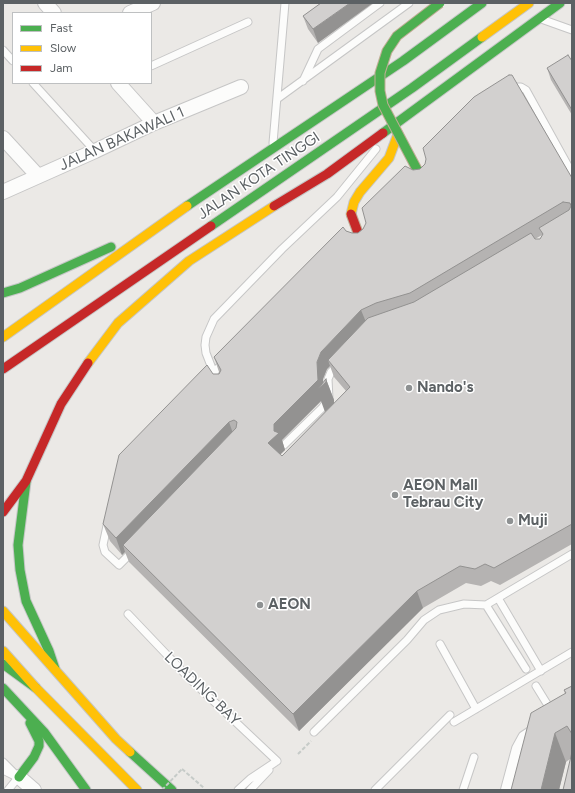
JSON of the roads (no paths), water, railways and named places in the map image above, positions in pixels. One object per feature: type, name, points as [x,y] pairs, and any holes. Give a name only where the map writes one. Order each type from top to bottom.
[{"type":"main road","points":[[420,176],[383,105],[380,91],[380,73],[387,51],[397,36],[440,3]]},
{"type":"main road","name":"JALAN KOTA TINGGI","points":[[3,337],[153,229],[403,62],[482,3]]},
{"type":"main road","name":"JALAN KOTA TINGGI","points":[[3,369],[412,88],[529,3]]},
{"type":"main road","points":[[3,512],[26,481],[71,388],[118,323],[189,261],[289,196],[327,174],[560,3]]},
{"type":"main road","points":[[366,131],[391,112],[412,88]]},
{"type":"main road","points":[[360,238],[351,214],[354,202],[360,192],[388,158],[398,134]]},
{"type":"main road","points":[[289,196],[322,165]]},
{"type":"main road","points":[[3,293],[20,288],[153,229]]},
{"type":"main road","points":[[26,481],[18,545],[20,570],[26,601],[49,651],[54,669]]},
{"type":"main road","points":[[3,611],[116,738],[172,790]]},
{"type":"main road","points":[[3,651],[36,688],[138,790]]},
{"type":"main road","points":[[3,664],[36,688]]},
{"type":"main road","points":[[3,688],[44,732],[86,790]]},
{"type":"main road","points":[[19,777],[34,757],[39,746],[39,741],[26,712]]},
{"type":"main road","points":[[102,755],[112,780]]},
{"type":"street","points":[[45,3],[53,12]]},
{"type":"street","points":[[132,12],[153,3]]},
{"type":"street","points":[[119,84],[154,123]]},
{"type":"street","name":"JALAN BAKAWALI 1","points":[[3,192],[154,123],[241,87]]},
{"type":"street","points":[[3,138],[38,176]]},
{"type":"street","points":[[508,790],[522,741],[528,735],[572,707]]},
{"type":"street","points":[[19,777],[34,790]]},
{"type":"lane","points":[[272,149],[285,3]]},
{"type":"lane","points":[[303,81],[318,49],[380,3]]},
{"type":"lane","points":[[277,99],[409,3]]},
{"type":"lane","points":[[539,18],[572,30]]},
{"type":"lane","points":[[152,66],[248,22]]},
{"type":"lane","points":[[3,50],[12,60]]},
{"type":"lane","points":[[34,84],[94,151]]},
{"type":"lane","points":[[503,92],[516,86],[521,86],[526,90],[572,173]]},
{"type":"lane","points":[[219,382],[213,372],[206,353],[206,337],[214,320],[282,249],[337,197],[396,124]]},
{"type":"lane","points":[[410,177],[421,166]]},
{"type":"lane","points":[[348,238],[365,222]]},
{"type":"lane","points":[[203,384],[230,355]]},
{"type":"lane","points":[[284,445],[322,408],[329,399],[328,379],[331,372],[342,360]]},
{"type":"lane","points":[[109,515],[103,545],[105,552],[119,564],[137,546]]},
{"type":"lane","points":[[314,732],[407,640],[424,620],[439,610],[464,604],[486,604],[572,554]]},
{"type":"lane","points":[[498,598],[541,671]]},
{"type":"lane","points":[[486,604],[526,669]]},
{"type":"lane","name":"LOADING BAY","points":[[128,614],[188,676],[277,762]]},
{"type":"lane","points":[[440,644],[476,709]]},
{"type":"lane","points":[[375,790],[452,719],[476,709],[572,652]]},
{"type":"lane","points":[[536,686],[555,717]]},
{"type":"lane","points":[[463,790],[474,757]]},
{"type":"lane","points":[[3,762],[19,777]]},
{"type":"lane","points":[[238,790],[250,779],[277,762]]},
{"type":"lane","points":[[250,790],[277,762]]},
{"type":"lane","points":[[3,770],[19,777]]},
{"type":"lane","points":[[8,790],[19,777]]},
{"type":"place","name":"Nando's","points":[[409,388]]},
{"type":"place","name":"AEON Mall Tebrau City","points":[[395,495]]},
{"type":"place","name":"Muji","points":[[510,521]]},
{"type":"place","name":"AEON","points":[[260,605]]}]
